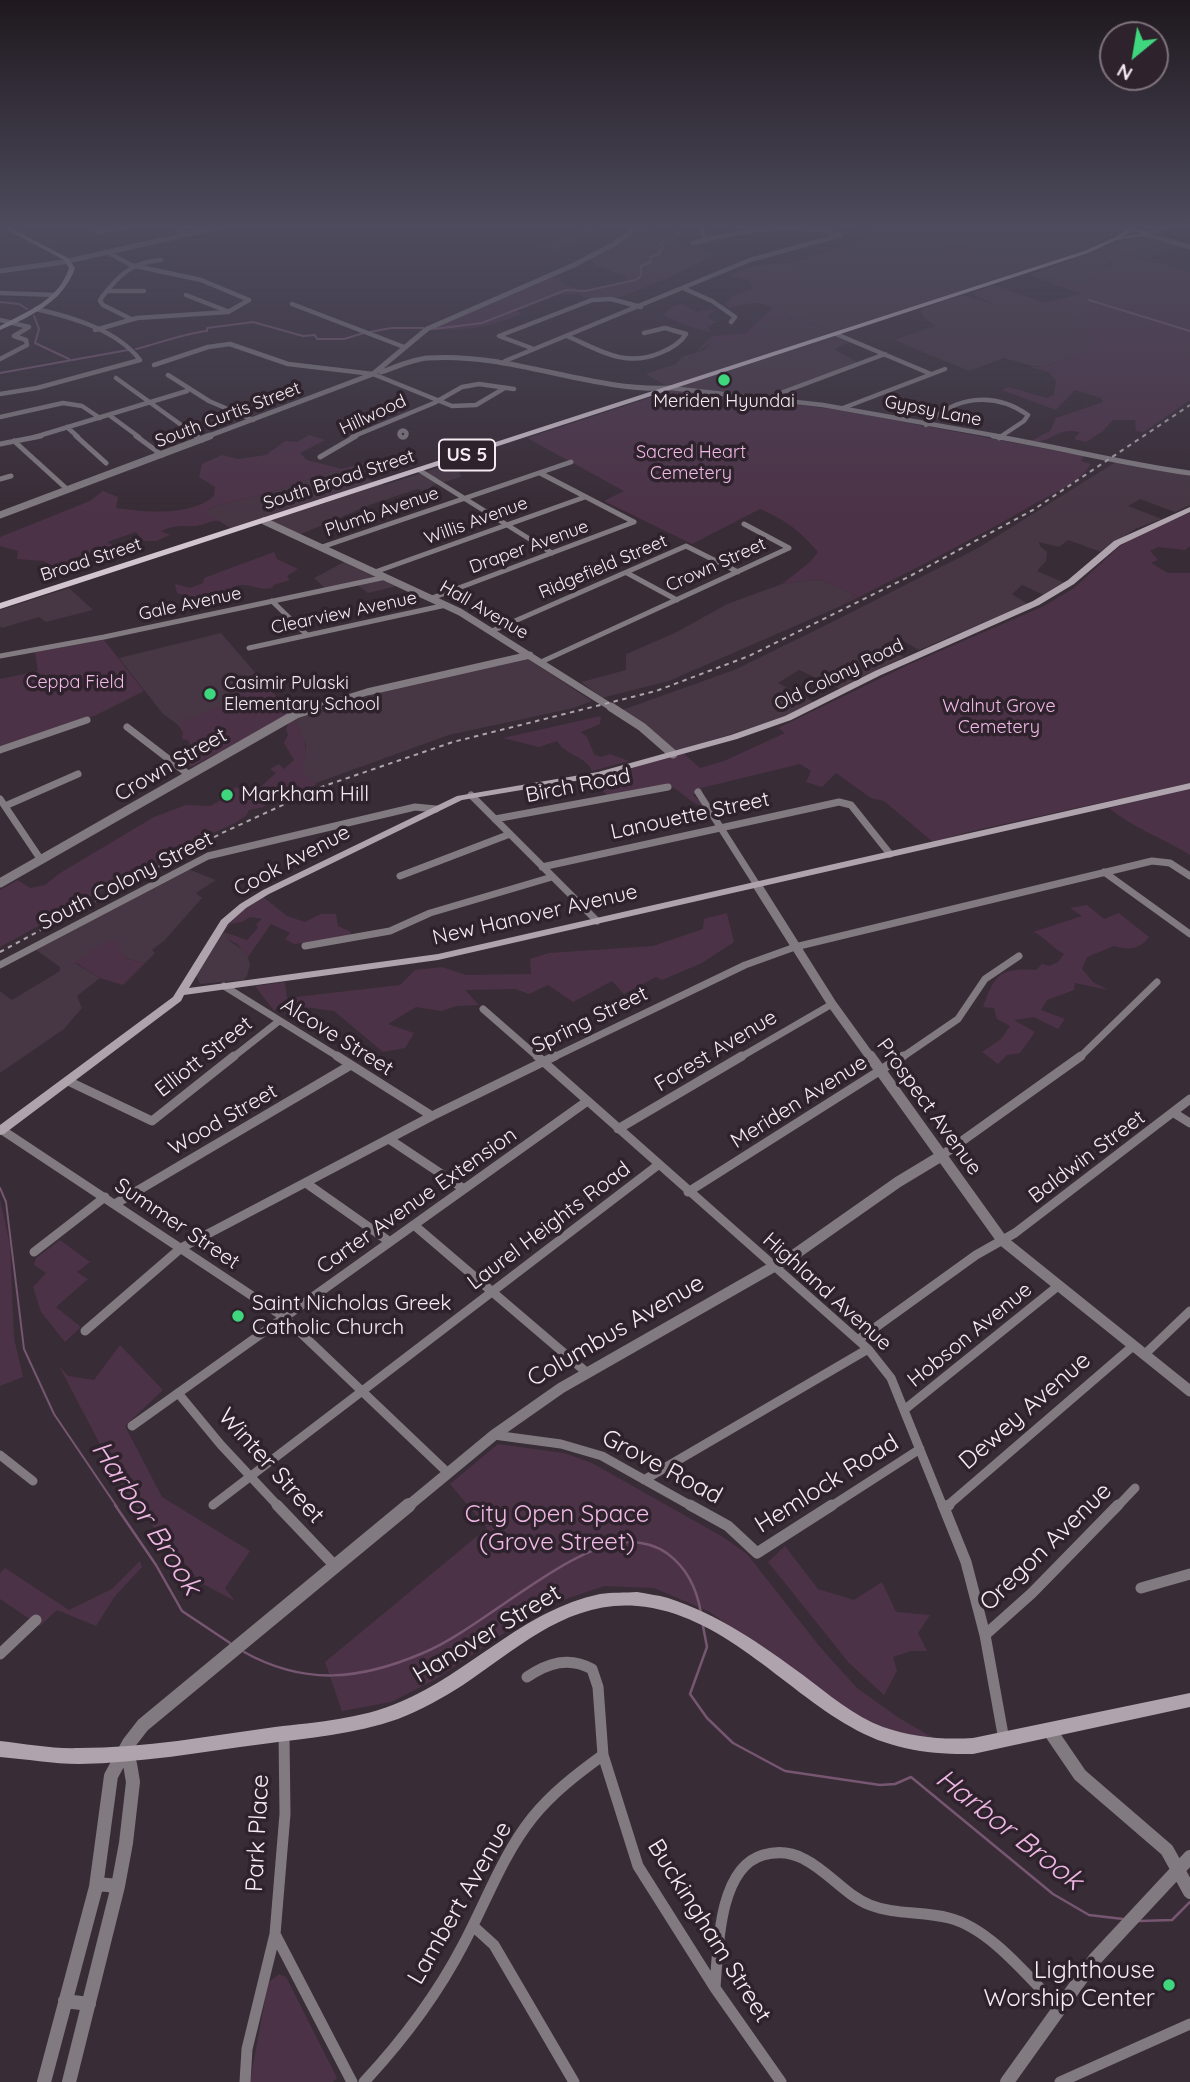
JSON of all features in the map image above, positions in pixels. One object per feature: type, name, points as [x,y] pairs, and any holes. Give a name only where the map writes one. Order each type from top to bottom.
[{"type":"main road","points":[[0,328],[11,322]]},
{"type":"main road","name":"South Broad Street","points":[[192,544],[873,322]]},
{"type":"main road","name":"Old Colony Road","points":[[471,794],[582,777],[673,754],[788,718],[878,673],[1024,609],[1072,582],[1117,543],[1190,509]]},
{"type":"main road","name":"Broad Street","points":[[0,606],[192,544]]},
{"type":"main road","name":"New Hanover Avenue","points":[[184,992],[424,960],[1190,786]]},
{"type":"main road","name":"Cook Avenue","points":[[1,1131],[184,992],[216,934],[243,906],[266,892],[471,794]]},
{"type":"main road","name":"Hanover Street","points":[[0,1749],[77,1756],[124,1754],[285,1734],[374,1719],[400,1711],[424,1699],[546,1620],[581,1605],[616,1598],[636,1598],[677,1606],[694,1613],[735,1637],[835,1709],[876,1732],[897,1740],[942,1748],[1051,1731],[1190,1700]]},
{"type":"street","points":[[0,359],[27,345],[26,340],[13,337],[29,327],[12,322]]},
{"type":"street","points":[[0,394],[37,388],[140,360],[130,347],[78,322]]},
{"type":"street","points":[[95,330],[121,322]]},
{"type":"street","points":[[338,322],[404,348]]},
{"type":"street","name":"South Curtis Street","points":[[0,514],[373,374],[432,326],[441,322]]},
{"type":"street","points":[[533,322],[499,335],[534,349]]},
{"type":"street","points":[[505,361],[602,322]]},
{"type":"street","points":[[567,336],[593,346],[610,358],[628,361],[652,358],[682,341],[686,334],[664,328],[644,333]]},
{"type":"street","points":[[836,334],[930,375]]},
{"type":"street","points":[[154,365],[208,347],[230,344],[288,364],[373,374],[452,406],[468,406],[503,389],[514,389]]},
{"type":"street","points":[[768,398],[884,355]]},
{"type":"street","points":[[373,374],[426,358],[505,361],[610,383],[670,388]]},
{"type":"street","points":[[843,408],[945,369]]},
{"type":"street","points":[[168,375],[187,391],[253,420]]},
{"type":"street","points":[[116,378],[202,440]]},
{"type":"street","name":"Hillwood","points":[[320,457],[349,438],[438,401],[462,387],[479,384],[503,389]]},
{"type":"street","name":"Gypsy Lane","points":[[670,388],[843,408],[1190,473]]},
{"type":"street","points":[[0,444],[100,418],[187,391]]},
{"type":"street","points":[[926,425],[936,415],[967,400],[993,399],[1028,415],[1024,421],[999,438]]},
{"type":"street","points":[[0,417],[63,403],[82,406],[100,418]]},
{"type":"street","points":[[110,415],[162,455]]},
{"type":"street","points":[[382,425],[399,432]]},
{"type":"street","points":[[67,427],[106,463]]},
{"type":"street","points":[[14,441],[68,490]]},
{"type":"street","name":"Plumb Avenue","points":[[322,547],[571,463]]},
{"type":"street","points":[[419,470],[552,553]]},
{"type":"street","points":[[540,472],[586,497]]},
{"type":"street","points":[[0,479],[11,475]]},
{"type":"street","name":"Draper Avenue","points":[[432,598],[634,522],[586,497]]},
{"type":"street","name":"Willis Avenue","points":[[375,572],[586,497]]},
{"type":"street","name":"Hall Avenue","points":[[264,521],[446,604],[618,711],[652,734],[673,754]]},
{"type":"street","name":"Crown Street","points":[[541,662],[789,548],[787,544],[744,524]]},
{"type":"street","name":"Ridgefield Street","points":[[492,631],[687,546],[738,572]]},
{"type":"street","points":[[627,573],[677,600]]},
{"type":"street","name":"Gale Avenue","points":[[0,656],[386,577]]},
{"type":"street","points":[[272,601],[307,635]]},
{"type":"street","name":"Clearview Avenue","points":[[248,648],[446,604]]},
{"type":"street","name":"Crown Street","points":[[0,883],[296,715],[367,692],[530,655]]},
{"type":"street","points":[[0,750],[87,720]]},
{"type":"street","points":[[127,727],[188,774]]},
{"type":"street","points":[[41,860],[2,803],[78,774]]},
{"type":"street","name":"Birch Road","points":[[495,820],[668,787]]},
{"type":"street","name":"Prospect Avenue","points":[[698,792],[832,1004],[1002,1240],[1190,1391]]},
{"type":"street","points":[[471,794],[597,921]]},
{"type":"street","name":"Lanouette Street","points":[[542,867],[845,802],[851,805],[890,854]]},
{"type":"street","name":"South Colony Street","points":[[0,965],[186,866],[221,851],[415,807],[436,809]]},
{"type":"street","points":[[400,876],[510,834]]},
{"type":"street","name":"Spring Street","points":[[85,1331],[181,1248],[432,1116],[745,965],[795,947],[1153,861],[1164,861],[1190,876]]},
{"type":"street","points":[[1104,872],[1190,934]]},
{"type":"street","points":[[305,946],[386,932],[430,914],[552,877]]},
{"type":"street","name":"Meriden Avenue","points":[[688,1192],[948,1027],[958,1019],[985,979],[1018,956]]},
{"type":"street","name":"Columbus Avenue","points":[[44,2082],[97,1884],[108,1787],[116,1766],[143,1725],[494,1435],[544,1397],[585,1371],[775,1267],[941,1156],[1074,1063],[1157,982]]},
{"type":"street","name":"Alcove Street","points":[[224,986],[432,1116]]},
{"type":"street","name":"Forest Avenue","points":[[618,1129],[832,1004]]},
{"type":"street","name":"Highland Avenue","points":[[483,1009],[858,1340],[886,1369],[970,1574],[985,1635],[1004,1740]]},
{"type":"street","name":"Elliott Street","points":[[68,1081],[152,1121],[279,1021]]},
{"type":"street","name":"Wood Street","points":[[115,1204],[349,1066]]},
{"type":"street","name":"Baldwin Street","points":[[858,1340],[976,1255],[1016,1233],[1190,1099]]},
{"type":"street","name":"Carter Avenue Extension","points":[[132,1426],[586,1102]]},
{"type":"street","points":[[1174,1113],[1190,1123]]},
{"type":"street","name":"Summer Street","points":[[1,1131],[284,1317],[448,1473]]},
{"type":"street","points":[[389,1139],[464,1189]]},
{"type":"street","name":"Laurel Heights Road","points":[[213,1505],[658,1165]]},
{"type":"street","points":[[306,1183],[390,1242]]},
{"type":"street","points":[[34,1252],[105,1197]]},
{"type":"street","points":[[414,1226],[585,1371]]},
{"type":"street","name":"Hobson Avenue","points":[[904,1410],[1058,1286]]},
{"type":"street","points":[[1144,1354],[1190,1311]]},
{"type":"street","name":"Dewey Avenue","points":[[945,1508],[1133,1346]]},
{"type":"street","points":[[644,1480],[868,1349]]},
{"type":"street","name":"Winter Street","points":[[178,1393],[250,1477],[335,1566]]},
{"type":"street","name":"Grove Road","points":[[494,1435],[583,1449],[602,1456],[728,1526],[757,1553]]},
{"type":"street","name":"Hemlock Road","points":[[757,1553],[920,1449]]},
{"type":"street","points":[[0,1455],[33,1481]]},
{"type":"street","name":"Oregon Avenue","points":[[985,1635],[1032,1593],[1135,1488]]},
{"type":"street","points":[[1141,1588],[1190,1574]]},
{"type":"street","points":[[0,1654],[36,1620]]},
{"type":"street","name":"Buckingham Street","points":[[527,1677],[543,1667],[564,1662],[579,1662],[592,1670],[598,1687],[603,1755],[639,1866],[715,1988],[781,2082]]},
{"type":"street","points":[[1051,1731],[1080,1774],[1161,1844],[1179,1868],[1189,1889]]},
{"type":"street","name":"Park Place","points":[[245,2082],[253,2024],[275,1934],[285,1814],[285,1734]]},
{"type":"street","points":[[69,2082],[118,1886],[133,1782],[130,1764],[124,1754]]},
{"type":"street","name":"Lambert Avenue","points":[[364,2082],[389,2056],[431,1999],[473,1926],[497,1874],[541,1807],[603,1755]]},
{"type":"street","points":[[715,1988],[722,1922],[734,1879],[750,1859],[762,1853],[778,1852],[804,1858],[865,1903],[878,1908],[933,1913],[968,1923],[981,1932],[1059,2008]]},
{"type":"street","points":[[1007,2082],[1095,1959],[1190,1857]]},
{"type":"street","points":[[97,1884],[118,1886]]},
{"type":"street","points":[[473,1926],[494,1945],[575,2082]]},
{"type":"street","points":[[275,1934],[352,2082]]},
{"type":"street","points":[[65,2001],[89,2004]]},
{"type":"street","points":[[1060,2082],[1190,2024]]},
{"type":"shaded area","points":[[767,322],[805,322],[825,330],[807,322],[867,322],[831,334],[849,343],[834,349],[862,365],[773,398],[666,386],[646,374],[676,364],[682,357],[704,350],[712,342],[752,336]]},
{"type":"shaded area","points":[[930,322],[1081,322],[1091,329],[1084,332],[1091,336],[1096,345],[1093,350],[1046,366],[1032,366],[1004,358],[969,371],[894,340],[936,326]]},
{"type":"shaded area","points":[[1116,462],[1190,474],[1190,505],[1175,512],[1140,499],[1128,506],[1162,519],[1135,529],[1101,552],[1068,540],[1059,547],[1039,542],[1047,552],[1046,561],[1037,571],[1065,583],[1046,596],[1022,585],[1012,594],[1028,604],[919,650],[898,638],[884,644],[904,657],[840,689],[799,670],[778,683],[814,702],[780,719],[674,752],[651,729],[622,710],[734,670],[830,623],[978,548]]},
{"type":"shaded area","points":[[451,464],[459,470],[461,477],[431,486],[433,488],[423,491],[417,489],[370,505],[299,535],[254,521],[232,529],[205,512],[212,507],[262,495],[332,471],[347,472],[384,485]]},
{"type":"shaded area","points":[[346,561],[397,586],[368,593],[357,585],[328,591],[314,578]]},
{"type":"shaded area","points":[[819,579],[855,595],[841,606],[669,681],[602,698],[581,682],[626,670],[626,654],[675,633],[727,604],[782,584]]},
{"type":"shaded area","points":[[69,588],[93,610],[46,622],[39,617],[2,628],[0,626],[0,610]]},
{"type":"shaded area","name":"Casimir Pulaski Elementary School","points":[[221,633],[291,714],[218,754],[163,714],[119,658]]},
{"type":"shaded area","points":[[528,659],[592,701],[574,708],[449,735],[316,783],[304,776],[302,770],[306,746],[295,719],[388,690]]},
{"type":"shaded area","points":[[188,869],[216,880],[196,893],[202,898],[164,941],[152,950],[155,953],[145,963],[125,958],[75,963],[100,978],[77,996],[82,1008],[64,1029],[0,1073],[0,991],[12,1000],[60,971],[60,967],[36,950]]},
{"type":"shaded area","points":[[219,931],[230,934],[227,939],[247,953],[250,965],[247,976],[243,980],[200,984],[196,976]]},
{"type":"green space","points":[[449,322],[498,322],[468,329],[435,328]]},
{"type":"green space","points":[[680,322],[717,322],[708,326],[710,332]]},
{"type":"green space","points":[[758,322],[767,322],[752,336],[713,342],[696,352],[712,336],[746,333]]},
{"type":"green space","points":[[1081,322],[1190,322],[1190,400],[1144,432],[1136,431],[1135,420],[1113,420],[1103,431],[1086,442],[1074,439],[1080,432],[1071,431],[1043,441],[1031,441],[1050,431],[1056,418],[1103,402],[1101,398],[1075,390],[1056,410],[1002,390],[1008,387],[1047,398],[1054,395],[1056,381],[1049,372],[1030,367],[1047,366],[1092,350],[1096,345],[1091,336],[1082,332],[1090,329]]},
{"type":"green space","name":"Sacred Heart Cemetery","points":[[674,390],[839,410],[1084,456],[1081,461],[1091,464],[1073,482],[1057,492],[841,606],[855,595],[819,579],[782,584],[810,562],[818,552],[798,532],[778,518],[760,509],[692,544],[604,501],[624,491],[527,438]]},
{"type":"green space","points":[[309,435],[325,440],[300,453],[307,460],[342,469],[368,461],[377,467],[361,476],[332,471],[262,495],[212,507],[206,512],[221,521],[170,528],[161,531],[170,535],[156,541],[143,541],[136,532],[107,542],[124,551],[108,554],[97,551],[56,568],[43,561],[17,559],[18,551],[0,546],[0,537],[90,501],[103,491],[118,497],[116,508],[167,511],[193,507],[214,496],[215,487],[199,477],[202,464],[222,455],[238,459],[266,455],[285,441],[297,442]]},
{"type":"green space","name":"Walnut Grove Cemetery","points":[[1190,513],[1190,546],[1185,550],[1158,547],[1150,551],[1158,560],[1151,563],[1168,573],[1190,573],[1190,783],[933,842],[884,801],[871,798],[836,773],[822,787],[806,782],[811,771],[800,764],[701,788],[703,791],[693,795],[700,801],[705,812],[701,806],[670,786],[609,797],[590,779],[683,753],[700,768],[724,761],[785,733],[778,728],[908,665],[1044,606],[1074,588],[1120,546]]},
{"type":"green space","points":[[274,552],[277,559],[298,569],[287,576],[290,580],[272,588],[240,585],[207,598],[177,593],[175,584],[190,588],[203,583],[204,578]]},
{"type":"green space","name":"Ceppa Field","points":[[104,640],[144,691],[94,716],[0,747],[0,679],[38,671],[35,652]]},
{"type":"green space","points":[[262,680],[291,714],[191,767],[170,753],[184,752],[191,746],[188,740],[182,739],[183,732],[177,724],[236,699]]},
{"type":"green space","points":[[601,716],[600,724],[581,732],[587,737],[594,754],[601,757],[610,754],[629,761],[592,771],[585,762],[565,750],[557,741],[539,747],[503,738]]},
{"type":"green space","points":[[295,719],[305,745],[303,770],[316,783],[315,786],[268,802],[264,807],[249,810],[246,816],[235,823],[187,845],[137,874],[89,897],[80,898],[51,919],[0,947],[0,890],[18,880],[30,888],[45,885],[60,873],[154,817],[186,805],[210,806],[231,795],[227,791],[237,787],[246,794],[259,788],[276,773],[270,769],[279,764],[284,769],[294,760],[284,743],[289,722]]},
{"type":"green space","points":[[1190,789],[1190,855],[1109,808]]},
{"type":"green space","points":[[263,897],[287,916],[305,922],[321,914],[336,914],[338,926],[351,932],[348,939],[294,944],[285,939],[290,933],[271,924],[248,957],[237,944],[227,939],[230,934],[247,940],[262,919],[250,917],[230,924],[221,932],[245,908]]},
{"type":"green space","points":[[1087,905],[1104,919],[1119,913],[1149,937],[1137,947],[1114,946],[1087,957],[1082,969],[1093,982],[1108,990],[1075,983],[1074,990],[1047,1000],[1041,1010],[1065,1019],[1058,1029],[1034,1017],[1014,1020],[1035,1032],[1020,1053],[1007,1055],[998,1064],[982,1052],[1001,1039],[1010,1026],[997,1019],[994,1008],[983,1007],[991,987],[1007,972],[1036,970],[1042,964],[1049,966],[1058,962],[1064,954],[1033,932],[1082,916],[1070,908]]},
{"type":"green space","points":[[727,913],[734,942],[702,963],[662,980],[656,977],[624,994],[612,981],[573,1002],[548,985],[529,994],[515,989],[465,990],[479,1005],[457,1006],[441,1011],[416,1007],[388,1024],[414,1033],[405,1048],[383,1052],[334,1011],[282,1004],[274,1011],[255,986],[285,982],[287,998],[400,985],[415,970],[442,967],[466,975],[531,974],[530,959],[549,953],[653,946],[703,929],[704,919]]},
{"type":"green space","points":[[106,941],[116,941],[125,958],[145,963],[123,985],[100,978],[75,962]]},
{"type":"green space","points":[[0,1199],[10,1245],[14,1338],[23,1377],[0,1386]]},
{"type":"green space","points":[[60,1240],[90,1262],[77,1272],[88,1279],[56,1307],[81,1327],[65,1342],[41,1312],[33,1287],[46,1273],[34,1265],[36,1258]]},
{"type":"green space","points":[[120,1345],[163,1390],[125,1426],[162,1497],[250,1551],[225,1588],[235,1601],[201,1583],[126,1494],[59,1366],[68,1376],[94,1380]]},
{"type":"green space","name":"City Open Space (Grove Street)","points":[[498,1444],[564,1453],[592,1463],[723,1537],[747,1554],[820,1647],[857,1688],[899,1718],[932,1737],[933,1744],[897,1736],[858,1719],[710,1612],[654,1588],[604,1586],[543,1607],[436,1679],[391,1702],[342,1711],[325,1662],[487,1528],[450,1484]]},
{"type":"green space","points":[[785,1546],[818,1589],[854,1600],[882,1582],[896,1612],[930,1615],[918,1633],[927,1651],[911,1651],[893,1657],[897,1671],[884,1695],[849,1663],[768,1562]]},
{"type":"green space","points":[[140,1561],[142,1567],[115,1596],[96,1626],[57,1610],[40,1626],[0,1599],[0,1573],[5,1568],[69,1610],[112,1589]]},
{"type":"green space","points":[[279,1974],[286,1977],[337,2078],[333,2082],[250,2082],[268,1983]]},
{"type":"waterway","points":[[36,322],[39,329],[35,343],[69,359]]},
{"type":"waterway","points":[[136,349],[207,331],[207,328],[252,322]]},
{"type":"waterway","points":[[254,322],[303,336],[315,335],[317,339],[344,339],[364,333]]},
{"type":"waterway","points":[[434,329],[484,322]]},
{"type":"waterway","points":[[1161,322],[1190,331]]},
{"type":"waterway","points":[[370,332],[391,328],[423,328]]},
{"type":"waterway","points":[[0,373],[128,350]]},
{"type":"waterway","name":"Harbor Brook","points":[[0,1188],[6,1202],[24,1349],[54,1414],[117,1507]]},
{"type":"waterway","name":"Harbor Brook","points":[[115,1505],[156,1565],[182,1611],[230,1643]]},
{"type":"waterway","name":"Harbor Brook","points":[[244,1652],[267,1663],[311,1674],[355,1674],[377,1669],[423,1653],[446,1641],[580,1556],[605,1546],[628,1542],[654,1546],[675,1560],[690,1580],[701,1613]]},
{"type":"waterway","name":"Harbor Brook","points":[[703,1626],[707,1647],[690,1694],[707,1718],[733,1743],[785,1771],[880,1785],[895,1784],[911,1777],[1053,1894],[1089,1915],[1123,1919]]},
{"type":"waterway","name":"Harbor Brook","points":[[1139,1921],[1172,1920],[1190,1902]]},
{"type":"railway","points":[[0,952],[222,833],[324,786],[453,742],[656,691],[749,656],[912,575],[1033,510],[1190,405]]},
{"type":"place","name":"Meriden Hyundai","points":[[724,380]]},
{"type":"place","name":"Casimir Pulaski Elementary School","points":[[210,694]]},
{"type":"place","name":"Markham Hill","points":[[227,795]]},
{"type":"place","name":"Saint Nicholas Greek Catholic Church","points":[[238,1316]]},
{"type":"place","name":"Lighthouse Worship Center","points":[[1169,1985]]}]
